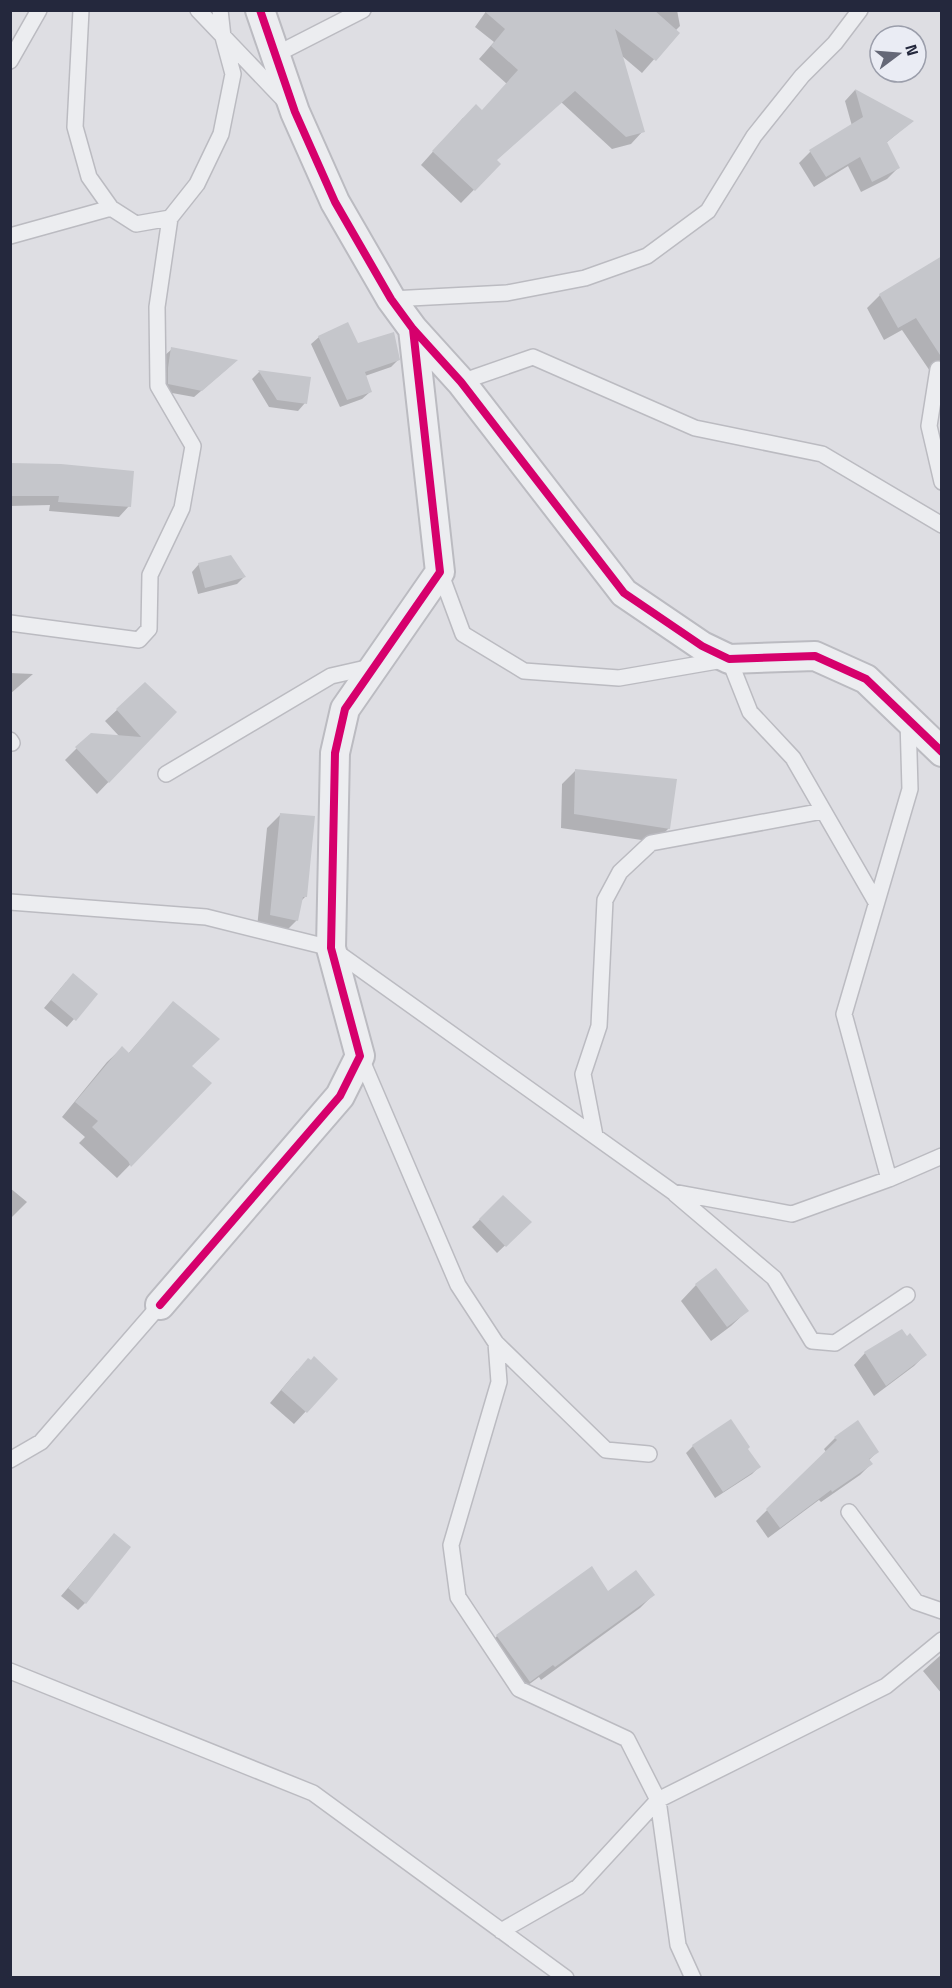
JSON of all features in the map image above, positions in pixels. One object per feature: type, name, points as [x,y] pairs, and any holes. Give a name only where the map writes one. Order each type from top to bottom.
[{"type":"street","points":[[260,10],[295,112],[335,202],[391,299],[413,329],[461,382],[624,593],[702,646],[729,659],[815,656],[866,679],[942,752]]},
{"type":"street","points":[[160,1305],[340,1096],[360,1056],[331,948],[335,753],[345,709],[440,572],[413,329]]},
{"type":"lane","points":[[10,61],[39,10]]},
{"type":"lane","points":[[81,10],[75,127],[89,177],[111,208],[136,224],[170,218]]},
{"type":"lane","points":[[198,10],[295,112]]},
{"type":"lane","points":[[10,623],[139,640],[149,628],[150,575],[182,508],[193,446],[158,386],[158,307],[170,218],[197,184],[221,134],[233,74],[223,38],[220,10]]},
{"type":"lane","points":[[275,55],[363,10]]},
{"type":"lane","points":[[391,299],[507,293],[585,278],[647,256],[708,211],[754,136],[802,76],[835,43],[860,10]]},
{"type":"lane","points":[[10,236],[111,208]]},
{"type":"lane","points":[[461,382],[533,357],[695,428],[822,454],[942,525]]},
{"type":"lane","points":[[938,369],[929,426],[942,482]]},
{"type":"lane","points":[[440,572],[463,634],[524,671],[619,678],[729,659],[750,712],[793,758],[876,902]]},
{"type":"lane","points":[[166,774],[331,676],[375,666]]},
{"type":"lane","points":[[889,1179],[844,1014],[910,789],[908,720]]},
{"type":"lane","points":[[595,1136],[583,1074],[599,1026],[605,900],[620,872],[651,843],[823,811]]},
{"type":"lane","points":[[10,902],[206,917],[331,948],[673,1192],[774,1278],[812,1341],[835,1343],[907,1295]]},
{"type":"lane","points":[[360,1056],[458,1285],[496,1342],[606,1450],[649,1454]]},
{"type":"lane","points":[[673,1192],[792,1214],[889,1179],[942,1156]]},
{"type":"lane","points":[[10,1460],[41,1442],[160,1305]]},
{"type":"lane","points":[[496,1342],[500,1382],[451,1545],[458,1598],[519,1689],[627,1739],[658,1800],[678,1945],[693,1977]]},
{"type":"lane","points":[[849,1512],[916,1602],[942,1611]]},
{"type":"lane","points":[[501,1931],[578,1887],[658,1800],[886,1686],[942,1640]]},
{"type":"lane","points":[[10,1671],[313,1793],[566,1977]]},
{"type":"building","points":[[483,10],[654,10],[680,33],[656,61],[615,29],[645,132],[626,137],[575,91],[497,160],[501,164],[475,191],[432,151],[476,104],[482,110],[518,70],[491,46],[505,29]]},
{"type":"building","points":[[855,89],[914,121],[887,142],[900,168],[872,182],[860,157],[826,177],[809,150],[863,117]]},
{"type":"building","points":[[942,256],[942,358],[916,318],[898,328],[879,294]]},
{"type":"building","points":[[348,322],[358,343],[394,332],[400,360],[365,372],[372,392],[347,400],[318,336]]},
{"type":"building","points":[[171,347],[238,360],[202,391],[168,384]]},
{"type":"building","points":[[258,370],[311,377],[307,404],[277,400]]},
{"type":"building","points":[[10,463],[61,464],[134,471],[131,507],[58,502],[59,496],[10,496]]},
{"type":"building","points":[[231,555],[246,577],[205,588],[198,563]]},
{"type":"building","points":[[145,682],[177,712],[109,783],[75,747],[91,733],[141,737],[116,709]]},
{"type":"building","points":[[575,769],[677,779],[670,829],[574,814]]},
{"type":"building","points":[[280,813],[315,816],[307,897],[303,897],[298,921],[270,915]]},
{"type":"building","points":[[73,973],[98,994],[76,1021],[51,1000]]},
{"type":"building","points":[[173,1001],[220,1039],[192,1066],[212,1083],[131,1167],[128,1161],[92,1127],[98,1121],[75,1102],[122,1046],[129,1053]]},
{"type":"building","points":[[503,1195],[532,1222],[506,1247],[479,1219]]},
{"type":"building","points":[[716,1268],[749,1311],[727,1327],[695,1284]]},
{"type":"building","points":[[902,1329],[907,1336],[910,1333],[927,1355],[886,1386],[864,1352]]},
{"type":"building","points":[[314,1356],[338,1379],[307,1413],[281,1390],[308,1358],[311,1360]]},
{"type":"building","points":[[731,1419],[761,1467],[723,1492],[692,1445]]},
{"type":"building","points":[[858,1420],[879,1452],[869,1459],[873,1464],[832,1492],[831,1490],[780,1528],[766,1509],[837,1440],[834,1437]]},
{"type":"building","points":[[114,1533],[131,1547],[86,1604],[68,1588]]},
{"type":"building","points":[[592,1566],[608,1591],[636,1570],[655,1595],[555,1667],[553,1665],[530,1682],[496,1635]]},
{"type":"cycle path","points":[[260,10],[295,112],[335,202],[391,299],[413,329],[461,382],[624,593],[702,646],[729,659],[815,656],[866,679],[942,752]]},
{"type":"cycle path","points":[[160,1305],[340,1096],[360,1056],[331,948],[335,753],[345,709],[440,572],[413,329]]}]
